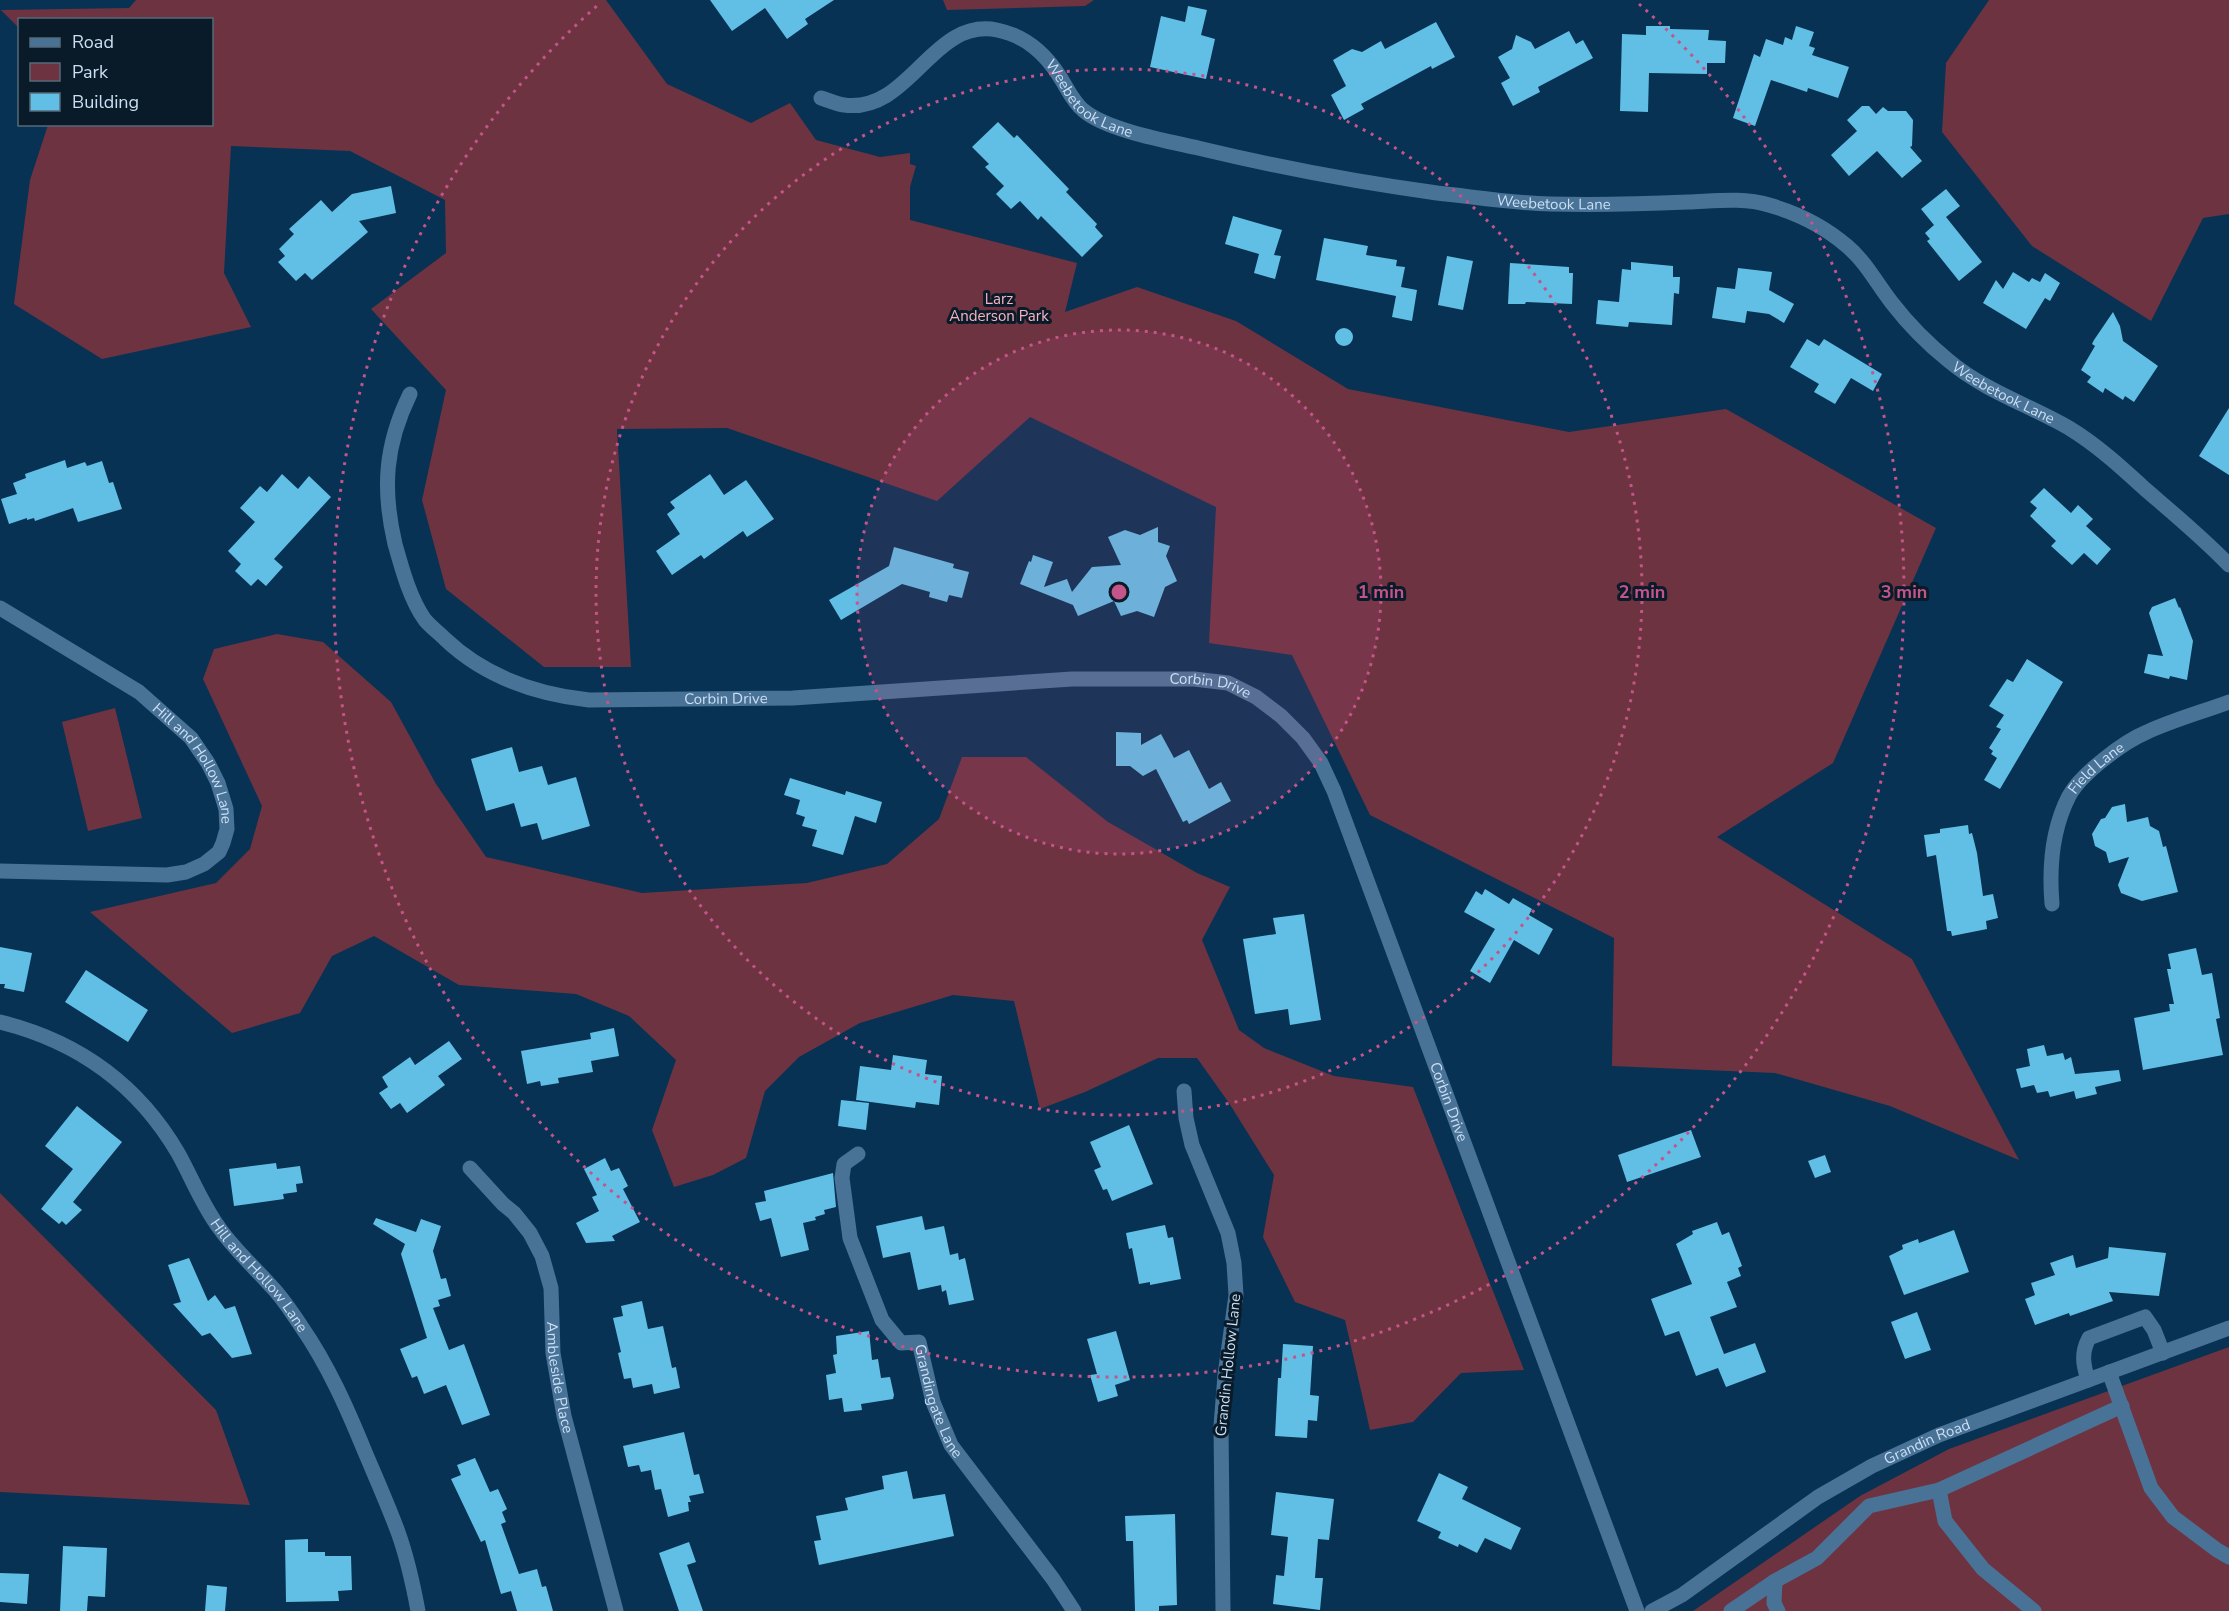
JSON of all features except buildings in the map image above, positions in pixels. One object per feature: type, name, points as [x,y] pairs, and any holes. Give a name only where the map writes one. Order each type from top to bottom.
[{"type":"street","name":"Weebetook Lane","points":[[821,98],[844,105],[865,104],[884,97],[901,86],[956,36],[968,31],[995,30],[1018,36],[1040,51],[1081,109],[1095,118],[1110,125],[1197,148],[1361,182],[1501,201],[1611,205],[1732,200],[1773,206],[1822,227],[1847,246],[1869,268],[1892,303],[1919,335],[1950,363],[1984,387],[2069,428],[2104,452],[2207,542],[2229,565]]},
{"type":"street","name":"Corbin Drive","points":[[410,394],[398,418],[387,466],[387,497],[391,527],[405,575],[426,621],[456,650],[490,672],[528,689],[589,700],[786,698],[1072,679],[1194,679],[1228,683],[1256,697],[1281,716],[1303,738],[1321,764],[1334,791],[1637,1611]]},
{"type":"street","name":"Hill and Hollow Lane","points":[[0,608],[139,692],[191,738],[218,783],[226,809],[227,829],[219,852],[204,864],[186,872],[167,875],[0,871]]},
{"type":"street","name":"Field Lane","points":[[2052,904],[2050,883],[2053,848],[2059,821],[2070,795],[2093,769],[2146,732],[2229,702]]},
{"type":"street","name":"Hill and Hollow Lane","points":[[0,1022],[59,1042],[86,1056],[111,1074],[142,1103],[168,1137],[196,1192],[218,1227],[244,1259],[273,1287],[303,1327],[350,1415],[398,1532],[418,1611]]},
{"type":"street","name":"Grandin Hollow Lane","points":[[1184,1091],[1186,1118],[1192,1145],[1228,1233],[1234,1263],[1236,1295],[1225,1375],[1221,1426],[1224,1611]]},
{"type":"street","name":"Grandingate Lane","points":[[858,1154],[844,1164],[842,1178],[850,1238],[882,1320],[901,1342],[919,1342],[933,1402],[951,1445],[1053,1579],[1074,1611]]},
{"type":"street","name":"Ambleside Place","points":[[470,1168],[514,1213],[530,1233],[542,1256],[551,1288],[553,1353],[564,1416],[616,1611]]},
{"type":"street","points":[[2088,1380],[2083,1361],[2083,1349],[2089,1338],[2145,1317],[2154,1330],[2163,1353]]},
{"type":"street","name":"Grandin Road","points":[[1652,1611],[1682,1595],[1818,1497],[1872,1466],[1939,1435],[2229,1328]]},
{"type":"street","points":[[2109,1372],[2151,1488],[2173,1517],[2229,1557]]},
{"type":"street","points":[[1731,1611],[1775,1581],[1817,1558],[1869,1506],[1939,1490],[2122,1406]]},
{"type":"street","points":[[1939,1490],[1944,1521],[1983,1569],[2034,1611]]},
{"type":"street","points":[[1775,1581],[1774,1603],[1778,1611]]},
{"type":"green space","name":"Larz Anderson Park","points":[[136,0],[606,0],[667,84],[751,123],[790,103],[816,140],[880,157],[910,153],[910,164],[916,166],[910,187],[910,220],[1077,263],[1065,312],[1137,287],[1236,321],[1348,389],[1569,432],[1726,409],[1936,528],[1833,763],[1717,837],[1912,959],[2019,1160],[1890,1106],[1775,1073],[1612,1066],[1614,938],[1370,815],[1292,655],[1209,643],[1216,507],[1030,417],[937,501],[727,428],[617,429],[631,667],[544,667],[446,589],[422,500],[446,390],[371,309],[446,253],[445,200],[350,151],[231,146],[224,273],[251,327],[102,359],[14,304],[30,180],[48,126],[213,126],[213,18],[18,18],[18,27],[1,10],[129,8]]},
{"type":"green space","points":[[943,0],[1094,0],[1085,6],[947,10]]},
{"type":"green space","points":[[1989,0],[2229,0],[2229,214],[2203,218],[2151,321],[2032,246],[1942,132],[1946,63]]},
{"type":"green space","points":[[277,634],[323,642],[391,702],[436,784],[486,857],[642,893],[807,883],[887,864],[939,819],[962,757],[1026,757],[1108,822],[1197,873],[1230,887],[1202,940],[1239,1030],[1264,1048],[1334,1076],[1413,1087],[1524,1370],[1461,1373],[1413,1422],[1370,1430],[1345,1320],[1295,1302],[1263,1237],[1274,1175],[1229,1103],[1197,1058],[1158,1058],[1085,1092],[1040,1109],[1014,1001],[953,995],[860,1023],[799,1057],[765,1091],[746,1158],[713,1175],[674,1187],[652,1130],[676,1060],[629,1016],[576,994],[459,985],[374,936],[332,956],[300,1013],[232,1033],[90,912],[216,883],[250,849],[262,806],[203,679],[214,649]]},
{"type":"green space","points":[[115,708],[142,818],[88,831],[62,722]]},
{"type":"green space","points":[[0,1193],[216,1410],[250,1505],[0,1492]]},
{"type":"green space","points":[[2229,1347],[2229,1611],[1693,1611],[1860,1496],[1949,1449]]}]
